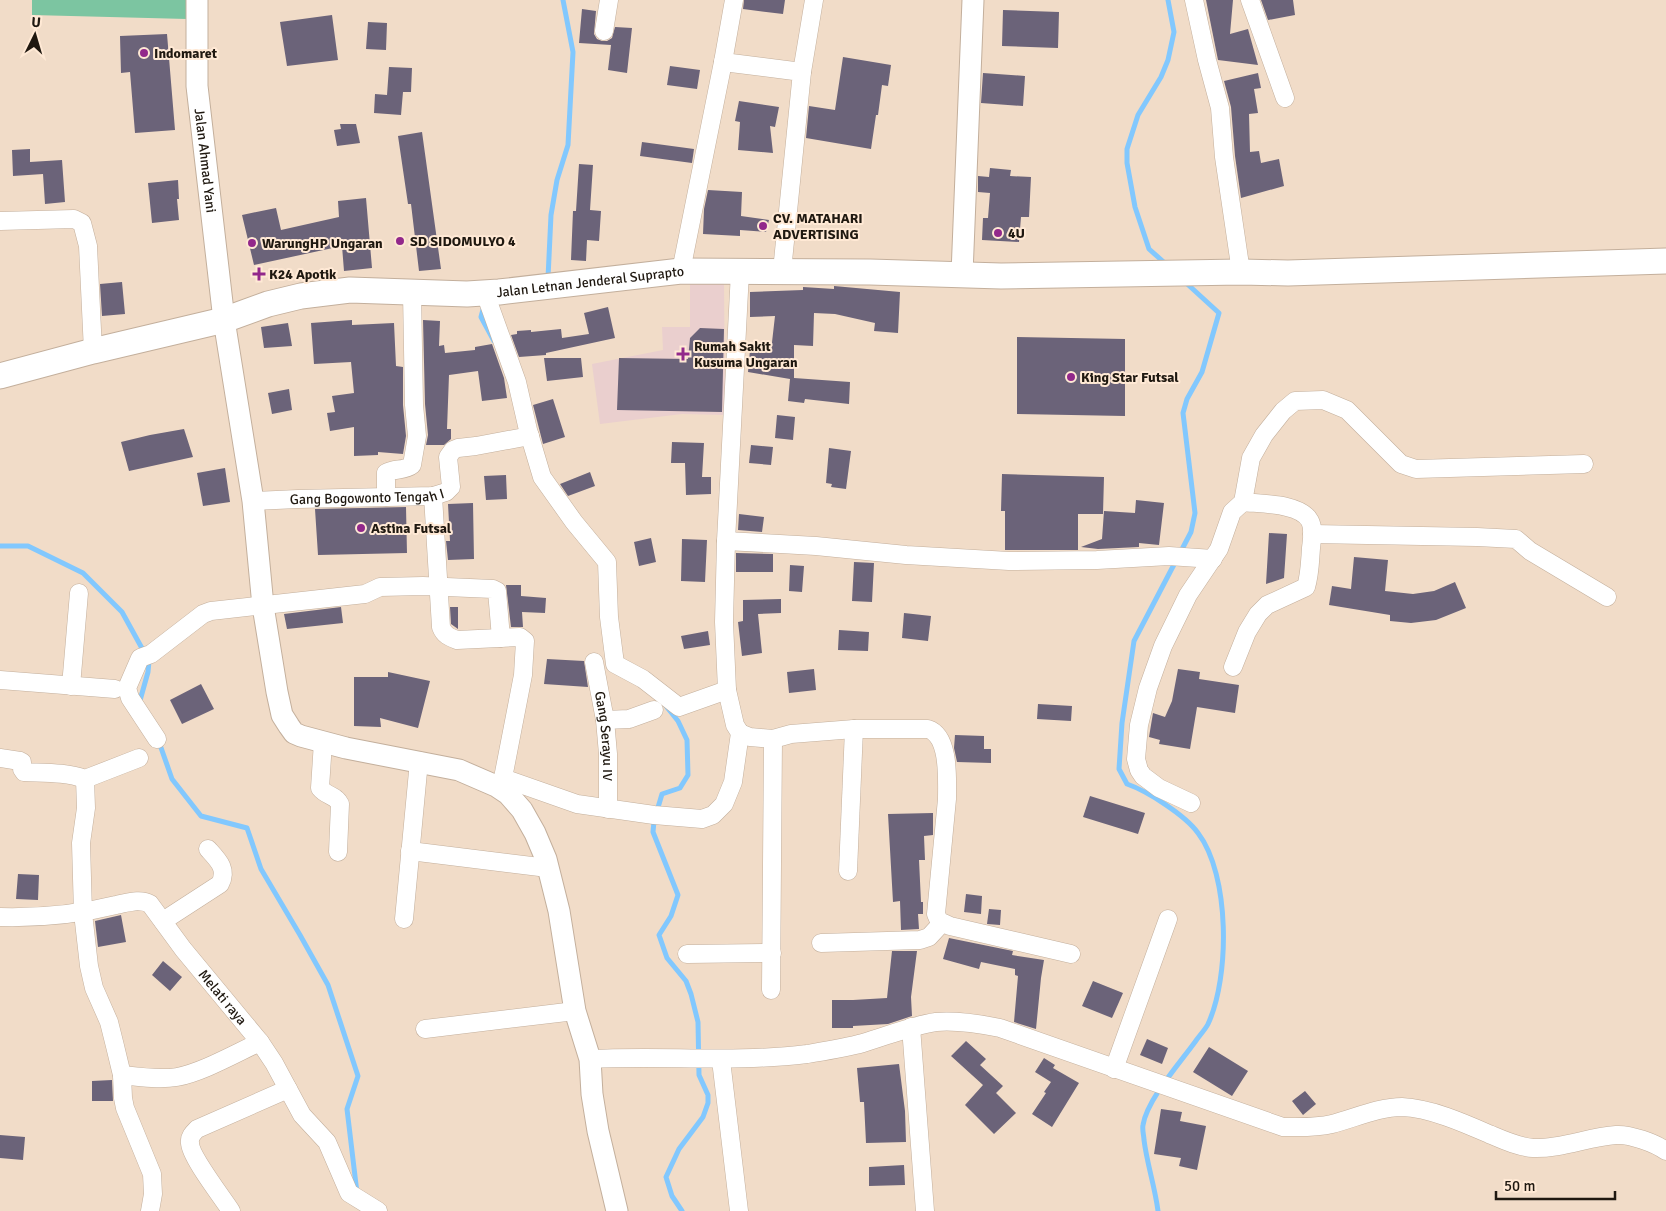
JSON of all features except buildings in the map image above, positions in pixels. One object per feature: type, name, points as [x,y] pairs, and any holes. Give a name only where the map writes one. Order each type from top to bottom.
[{"type":"main road","name":"Jalan Letnan Jenderal Suprapto","points":[[0,376],[93,351],[224,320],[268,304],[325,292],[350,290],[412,292],[487,298],[550,287],[681,271],[782,271],[1001,276],[1298,272],[1666,261]]},
{"type":"street","name":"Jalan Ahmad Yani","points":[[197,0],[196,86],[224,320],[253,501],[262,606],[282,715],[294,733],[301,736],[419,760],[499,782],[522,810],[535,833],[548,868],[559,911],[575,1011],[590,1059],[592,1094],[598,1131],[617,1211]]},
{"type":"street","points":[[604,31],[609,0]]},
{"type":"street","points":[[681,271],[734,0]]},
{"type":"street","points":[[782,271],[802,72],[814,0]]},
{"type":"street","points":[[962,274],[973,0]]},
{"type":"street","points":[[1194,0],[1220,108],[1224,157],[1241,272]]},
{"type":"street","points":[[1250,0],[1285,98]]},
{"type":"street","points":[[723,62],[802,72]]},
{"type":"street","points":[[0,221],[74,219],[82,223],[88,246],[93,351]]},
{"type":"street","points":[[740,272],[726,541],[724,622],[728,690],[735,725],[740,733],[750,737],[773,739],[791,734],[854,729],[928,729],[933,731],[944,749],[948,799],[936,914],[941,924]]},
{"type":"street","points":[[386,497],[386,472],[409,468],[412,465],[417,436],[414,405],[412,292]]},
{"type":"street","points":[[487,298],[518,382],[525,437],[542,477],[574,522],[607,562],[609,617],[615,664],[643,678],[679,707],[728,690]]},
{"type":"street","points":[[1192,803],[1159,788],[1143,776],[1137,764],[1136,750],[1139,725],[1148,688],[1163,646],[1188,595],[1213,559],[1223,539],[1232,512],[1243,502],[1251,458],[1264,435],[1283,411],[1295,401],[1323,400],[1347,410],[1401,464],[1416,469],[1584,464]]},
{"type":"street","name":"Gang Bogowonto Tengah I","points":[[253,501],[432,496],[446,492],[451,487],[448,457],[453,450],[525,437]]},
{"type":"street","points":[[432,496],[440,587],[441,627],[444,633],[457,640],[520,637],[525,641],[523,675],[499,782],[577,804],[657,816],[702,819],[713,815],[724,804],[733,782],[740,733]]},
{"type":"street","points":[[1233,668],[1247,632],[1258,614],[1268,605],[1306,587],[1309,576],[1312,534],[1309,520],[1300,511],[1243,502]]},
{"type":"street","points":[[1312,534],[1516,539],[1530,551],[1607,597]]},
{"type":"street","points":[[726,541],[1009,561],[1097,560],[1169,556],[1213,559]]},
{"type":"street","points":[[157,739],[130,698],[127,688],[145,656],[203,614],[210,611],[365,594],[380,587],[440,587],[495,590],[501,638]]},
{"type":"street","points":[[71,686],[79,593]]},
{"type":"street","name":"Gang Serayu IV","points":[[594,662],[605,720],[608,754],[608,809]]},
{"type":"street","points":[[0,680],[115,689]]},
{"type":"street","points":[[605,720],[629,719],[654,710]]},
{"type":"street","points":[[848,871],[854,729]]},
{"type":"street","points":[[772,990],[773,739]]},
{"type":"street","points":[[323,742],[320,788],[336,798],[340,804],[338,852]]},
{"type":"street","points":[[0,758],[22,762],[24,772],[62,773],[85,779],[139,758]]},
{"type":"street","points":[[404,918],[419,760]]},
{"type":"street","points":[[85,779],[86,808],[81,843],[83,913],[89,966],[94,988],[126,1075],[123,1098],[125,1108],[152,1174],[153,1194],[150,1211]]},
{"type":"street","points":[[163,921],[220,884],[223,868],[221,863],[208,849]]},
{"type":"street","points":[[410,851],[548,868]]},
{"type":"street","name":"Melati raya","points":[[0,917],[41,917],[83,913],[141,901],[150,904],[182,949],[260,1042],[274,1063],[302,1115],[327,1142],[356,1196],[378,1211]]},
{"type":"street","points":[[1114,1069],[1168,919]]},
{"type":"street","points":[[821,943],[923,940],[929,937],[941,924]]},
{"type":"street","points":[[941,924],[1072,954]]},
{"type":"street","points":[[687,954],[772,953]]},
{"type":"street","points":[[425,1029],[575,1011]]},
{"type":"street","points":[[590,1059],[681,1057],[721,1060],[808,1054],[861,1044],[911,1027],[938,1022],[979,1024],[993,1027],[1283,1127],[1306,1128],[1323,1126],[1389,1108],[1415,1108],[1462,1123],[1507,1142],[1532,1148],[1558,1146],[1618,1135],[1648,1142],[1666,1151]]},
{"type":"street","points":[[911,1027],[924,1211]]},
{"type":"street","points":[[126,1075],[156,1078],[177,1077],[194,1072],[260,1042]]},
{"type":"street","points":[[721,1060],[739,1211]]},
{"type":"street","points":[[231,1211],[194,1155],[189,1144],[192,1134],[197,1129],[288,1089]]},
{"type":"shaded area","name":"Rumah Sakit Kusuma Ungaran","points":[[690,281],[724,281],[725,415],[682,414],[600,424],[592,364],[663,350],[662,327],[690,327]]},
{"type":"green space","points":[[32,0],[187,0],[187,19],[32,15]]},
{"type":"waterway","points":[[548,278],[551,215],[557,180],[568,145],[573,52],[563,0]]},
{"type":"waterway","points":[[1167,265],[1149,249],[1135,207],[1127,163],[1127,149],[1138,115],[1161,77],[1168,60],[1174,32],[1168,0]]},
{"type":"waterway","points":[[1158,1211],[1145,1149],[1143,1125],[1157,1094],[1208,1024],[1215,1004],[1223,954],[1221,899],[1209,851],[1192,826],[1175,811],[1155,798],[1127,784],[1119,769],[1122,723],[1134,641],[1191,532],[1195,513],[1183,413],[1187,399],[1202,372],[1219,313],[1184,281]]},
{"type":"waterway","points":[[484,306],[481,317],[494,341]]},
{"type":"waterway","points":[[0,546],[28,546],[83,573],[122,612],[149,661],[148,672],[139,704]]},
{"type":"waterway","points":[[666,706],[678,721],[687,740],[688,775],[680,788],[662,794],[654,821],[653,832],[678,895],[671,916],[659,935],[667,958],[686,981],[691,994],[698,1022],[699,1075],[708,1095],[708,1103],[703,1117],[679,1149],[666,1177],[672,1196],[682,1211]]},
{"type":"waterway","points":[[159,742],[172,779],[201,816],[247,828],[261,869],[328,985],[358,1076],[347,1109],[357,1193]]},
{"type":"place","name":"Indomaret","points":[[144,53]]},
{"type":"place","name":"CV. MATAHARI ADVERTISING","points":[[763,226]]},
{"type":"place","name":"4U","points":[[998,233]]},
{"type":"place","name":"SD SIDOMULYO 4","points":[[400,241]]},
{"type":"place","name":"WarungHP Ungaran","points":[[252,243]]},
{"type":"place","name":"K24 Apotik","points":[[259,274]]},
{"type":"place","name":"Rumah Sakit Kusuma Ungaran","points":[[683,354]]},
{"type":"place","name":"King Star Futsal","points":[[1071,377]]},
{"type":"place","name":"Astina Futsal","points":[[361,528]]}]
